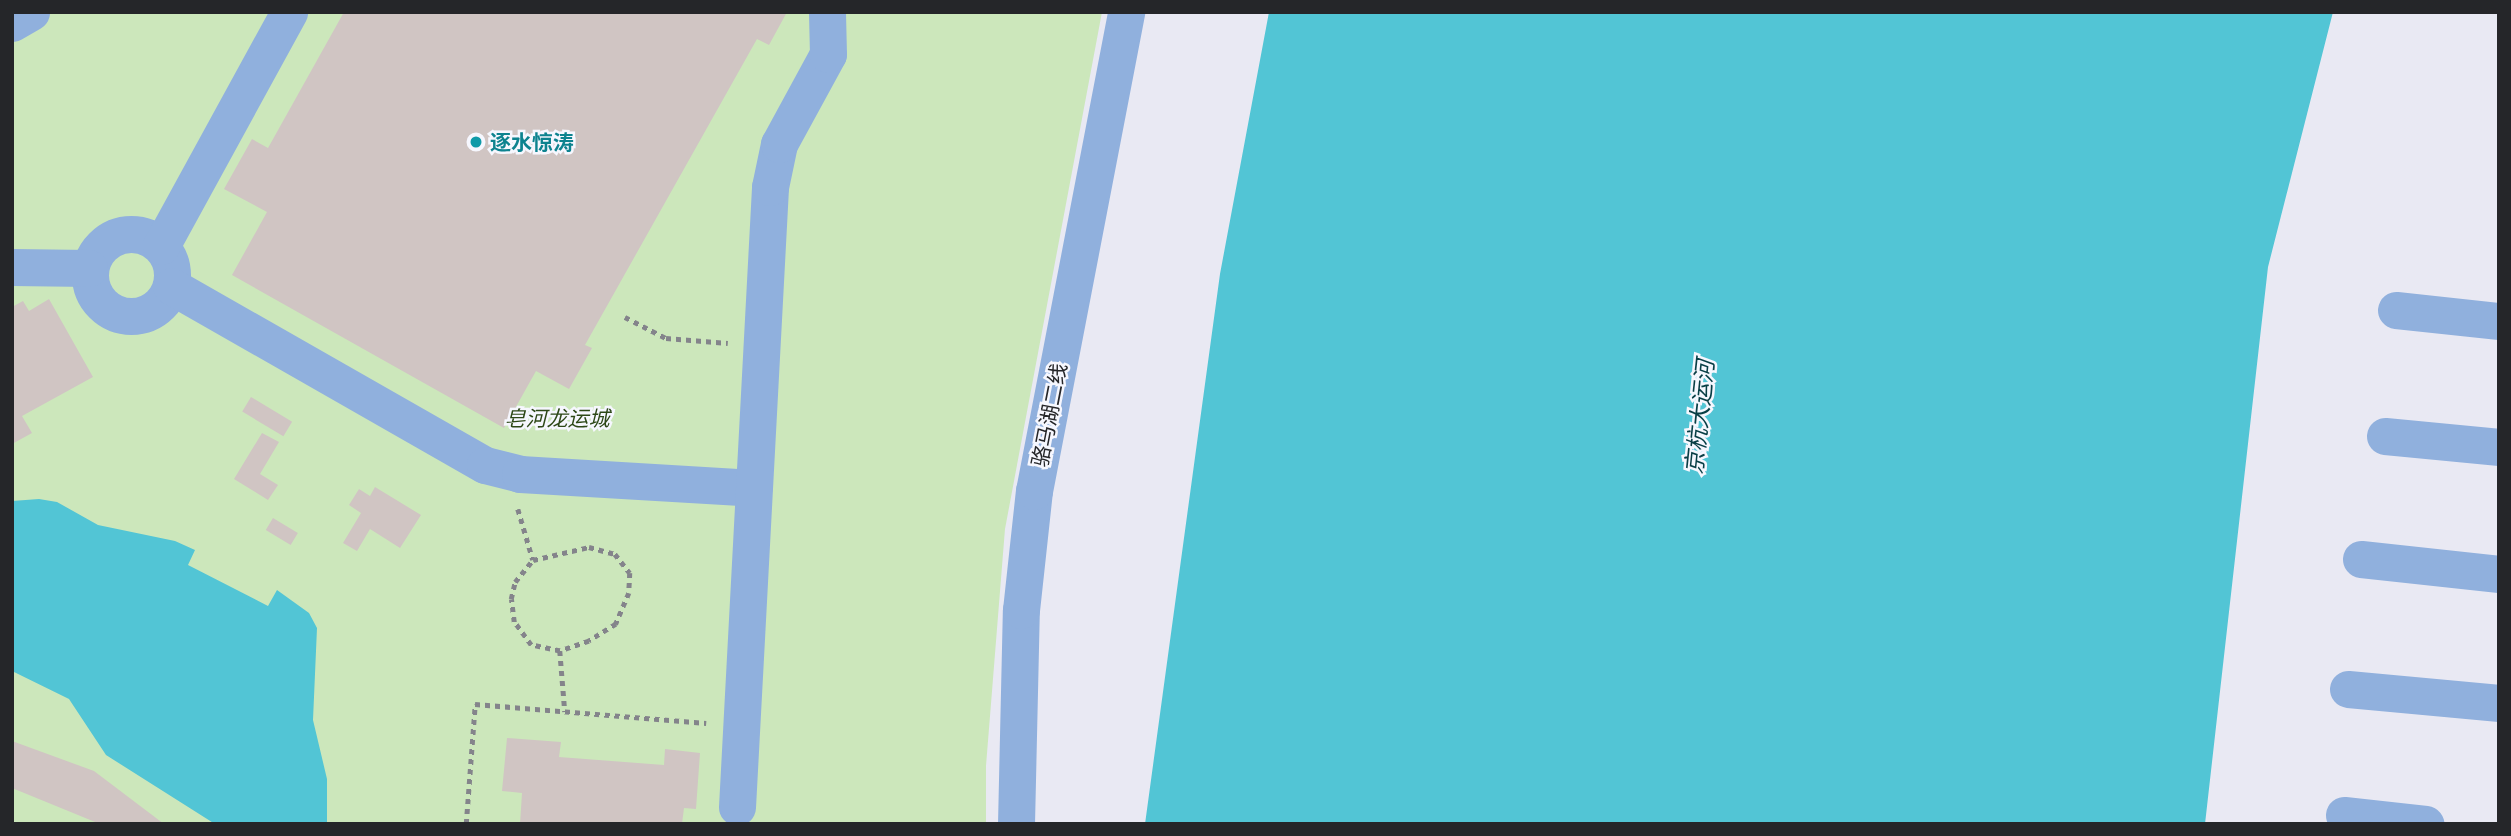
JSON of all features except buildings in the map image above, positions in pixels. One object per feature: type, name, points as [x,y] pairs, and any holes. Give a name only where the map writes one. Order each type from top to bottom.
[{"type":"street","points":[[12,23],[31,12]]},
{"type":"street","points":[[161,246],[289,12]]},
{"type":"street","points":[[737,807],[773,162],[828,54],[827,12]]},
{"type":"street","name":"骆马湖二线","points":[[1016,824],[1021,610],[1034,492],[1126,12]]},
{"type":"street","points":[[125,234],[138,234],[161,246],[171,265],[171,286],[154,310],[127,316],[101,304],[93,294],[89,268],[102,245],[125,234]]},
{"type":"street","points":[[12,267],[89,268]]},
{"type":"street","points":[[171,286],[485,465],[520,474],[754,488]]},
{"type":"street","points":[[2396,310],[2499,321]]},
{"type":"street","points":[[2385,436],[2499,447]]},
{"type":"street","points":[[2361,559],[2499,574]]},
{"type":"street","points":[[2348,689],[2499,703]]},
{"type":"street","points":[[2344,815],[2426,824]]},
{"type":"path","points":[[625,317],[666,338],[761,344]]},
{"type":"path","points":[[520,474],[520,527],[533,560]]},
{"type":"path","points":[[589,547],[615,554],[630,573],[629,593],[616,624],[589,641],[560,650],[531,645],[514,622],[511,599],[515,582],[533,560],[589,547]]},
{"type":"path","points":[[560,650],[565,712]]},
{"type":"path","points":[[467,824],[475,704],[741,726]]},
{"type":"green space","name":"皂河龙运城","points":[[12,12],[1102,12],[1005,529],[986,766],[986,824],[12,824]]},
{"type":"water","name":"京杭大运河","points":[[1269,12],[2333,12],[2268,267],[2205,824],[1145,824],[1220,274]]},
{"type":"water","points":[[39,499],[57,502],[98,525],[175,541],[195,550],[188,565],[268,606],[277,590],[309,613],[317,628],[313,720],[327,779],[327,824],[215,824],[106,755],[69,699],[12,671],[12,501]]},
{"type":"place","name":"逐水惊涛","points":[[476,142]]}]
